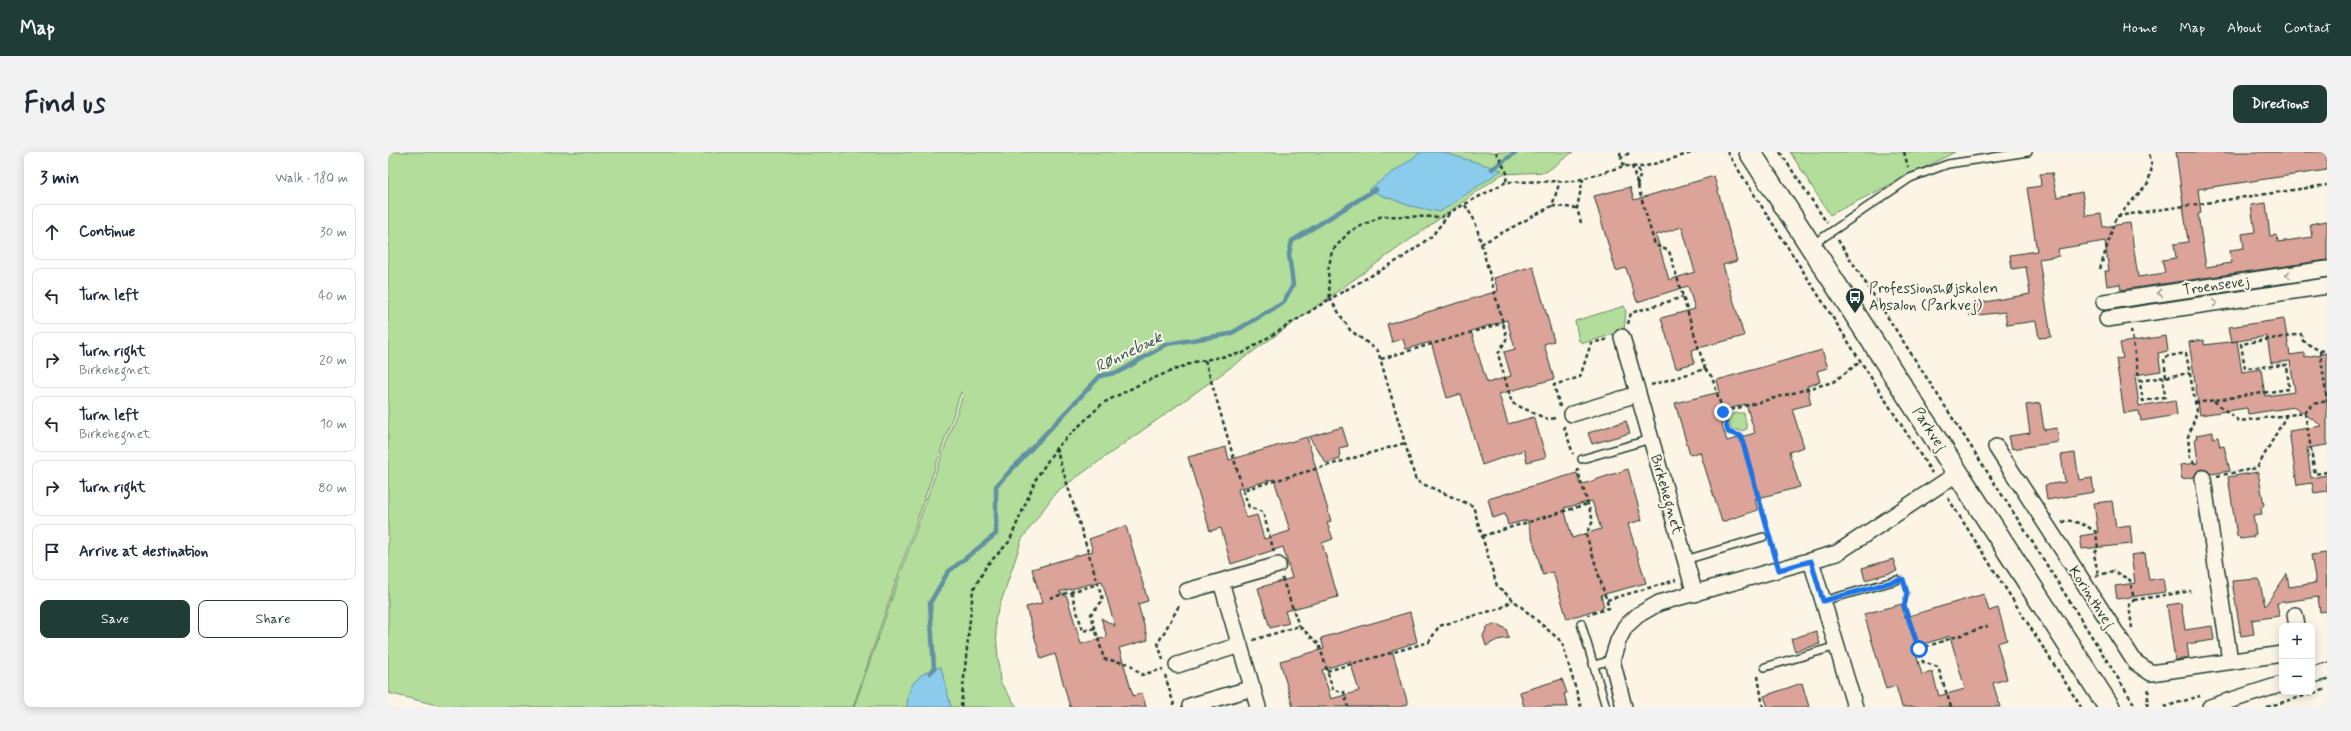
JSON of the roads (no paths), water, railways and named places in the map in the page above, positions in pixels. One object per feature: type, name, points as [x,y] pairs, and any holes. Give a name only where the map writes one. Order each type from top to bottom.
[{"type":"street","name":"Parkvej","points":[[1750,152],[1810,247],[2110,707]]},
{"type":"street","name":"Troensevej","points":[[2104,302],[2327,269]]},
{"type":"street","name":"Troensevej","points":[[2107,319],[2327,286]]},
{"type":"street","name":"Birkehegnet","points":[[1622,337],[1695,594]]},
{"type":"street","points":[[1568,416],[1638,392]]},
{"type":"street","name":"Korinthvej","points":[[1996,447],[2135,662],[2151,673],[2230,661]]},
{"type":"street","points":[[1624,707],[1612,660],[1625,627],[1638,614],[1659,603],[1837,553],[1940,486],[1958,472]]},
{"type":"street","points":[[2203,478],[2230,661],[2279,654]]},
{"type":"street","points":[[1811,561],[1855,707]]},
{"type":"street","points":[[1188,591],[1278,565]]},
{"type":"street","points":[[1221,582],[1258,707]]},
{"type":"street","points":[[1171,667],[1240,644]]},
{"type":"street","points":[[2315,674],[2327,671]]},
{"type":"street","points":[[2210,707],[2237,702],[2279,685]]},
{"type":"street","points":[[1182,707],[1253,688]]},
{"type":"lane","points":[[1810,247],[1910,178],[1948,164],[2028,152]]},
{"type":"lane","points":[[1582,459],[1651,439]]},
{"type":"lane","points":[[1685,560],[1766,535]]},
{"type":"lane","points":[[1823,601],[1897,580]]},
{"type":"lane","points":[[1581,623],[1606,707]]},
{"type":"lane","points":[[1765,668],[1837,646]]},
{"type":"lane","points":[[1594,665],[1612,660]]},
{"type":"water","points":[[1421,152],[1442,152],[1502,170],[1440,212],[1410,206],[1368,190]]},
{"type":"water","points":[[941,667],[951,707],[907,707],[909,692],[916,680],[926,672]]},
{"type":"waterway","name":"Rønnebæk","points":[[1492,169],[1516,152]]},
{"type":"waterway","name":"Rønnebæk","points":[[930,673],[934,669],[930,603],[948,572],[996,534],[996,486],[1100,376],[1119,372],[1167,344],[1230,334],[1283,303],[1293,285],[1289,254],[1292,241],[1376,189]]},
{"type":"place","name":"Professionshøjskolen Absalon (Parkvej)","points":[[1855,314]]}]
